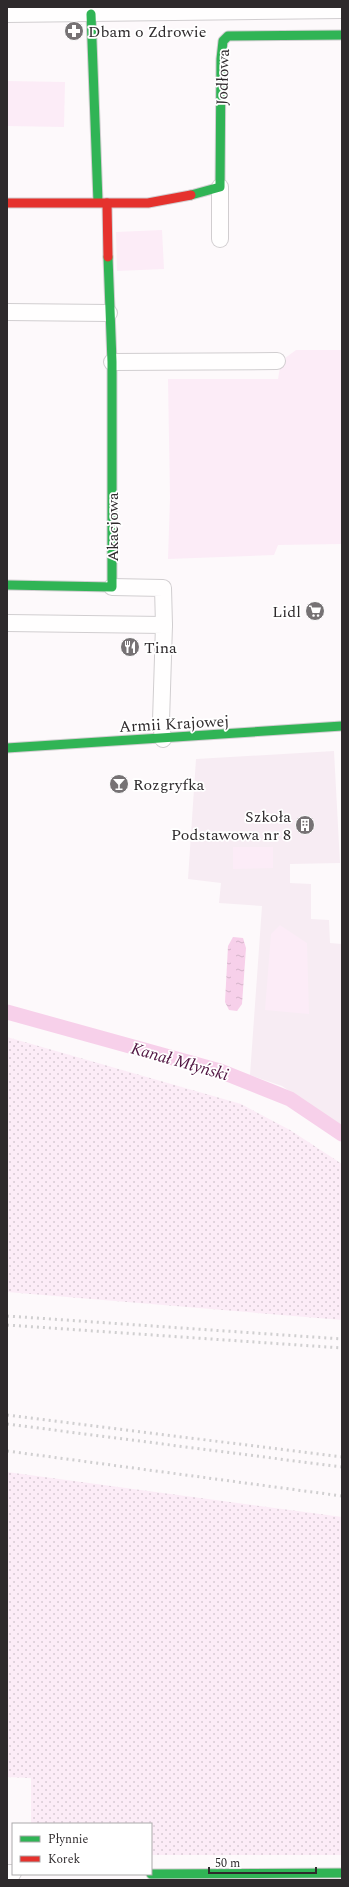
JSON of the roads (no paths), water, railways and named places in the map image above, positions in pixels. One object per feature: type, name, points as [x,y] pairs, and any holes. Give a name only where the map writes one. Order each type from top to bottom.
[{"type":"street","points":[[7,14],[28,11],[91,14],[342,10]]},
{"type":"street","points":[[91,14],[102,203]]},
{"type":"street","name":"Jodłowa","points":[[220,239],[221,59],[223,41],[228,36],[342,35]]},
{"type":"street","points":[[7,203],[148,203],[198,194],[220,187]]},
{"type":"street","name":"Akacjowa","points":[[102,203],[112,362],[112,587]]},
{"type":"street","points":[[7,312],[109,313]]},
{"type":"street","points":[[112,362],[276,361]]},
{"type":"street","points":[[7,585],[163,588],[164,625],[161,721],[163,739]]},
{"type":"street","points":[[7,623],[164,625]]},
{"type":"street","name":"Armii Krajowej","points":[[7,748],[163,739],[342,726]]},
{"type":"street","points":[[152,1874],[342,1873]]},
{"type":"water","points":[[233,937],[243,938],[246,948],[242,1004],[237,1011],[229,1010],[225,1002],[228,946]]},
{"type":"waterway","name":"Kanał Młyński","points":[[7,1012],[220,1071],[290,1099],[342,1134]]},
{"type":"railway","points":[[7,1316],[342,1339]]},
{"type":"railway","points":[[7,1325],[342,1348]]},
{"type":"railway","points":[[7,1415],[342,1457]]},
{"type":"railway","points":[[7,1424],[342,1467]]},
{"type":"railway","points":[[7,1451],[342,1496]]},
{"type":"place","name":"Dbam o Zdrowie","points":[[74,31]]},
{"type":"place","name":"Lidl","points":[[315,611]]},
{"type":"place","name":"Tina","points":[[130,647]]},
{"type":"place","name":"Rozgryfka","points":[[119,784]]},
{"type":"place","name":"Szkoła Podstawowa nr 8","points":[[305,825]]}]
